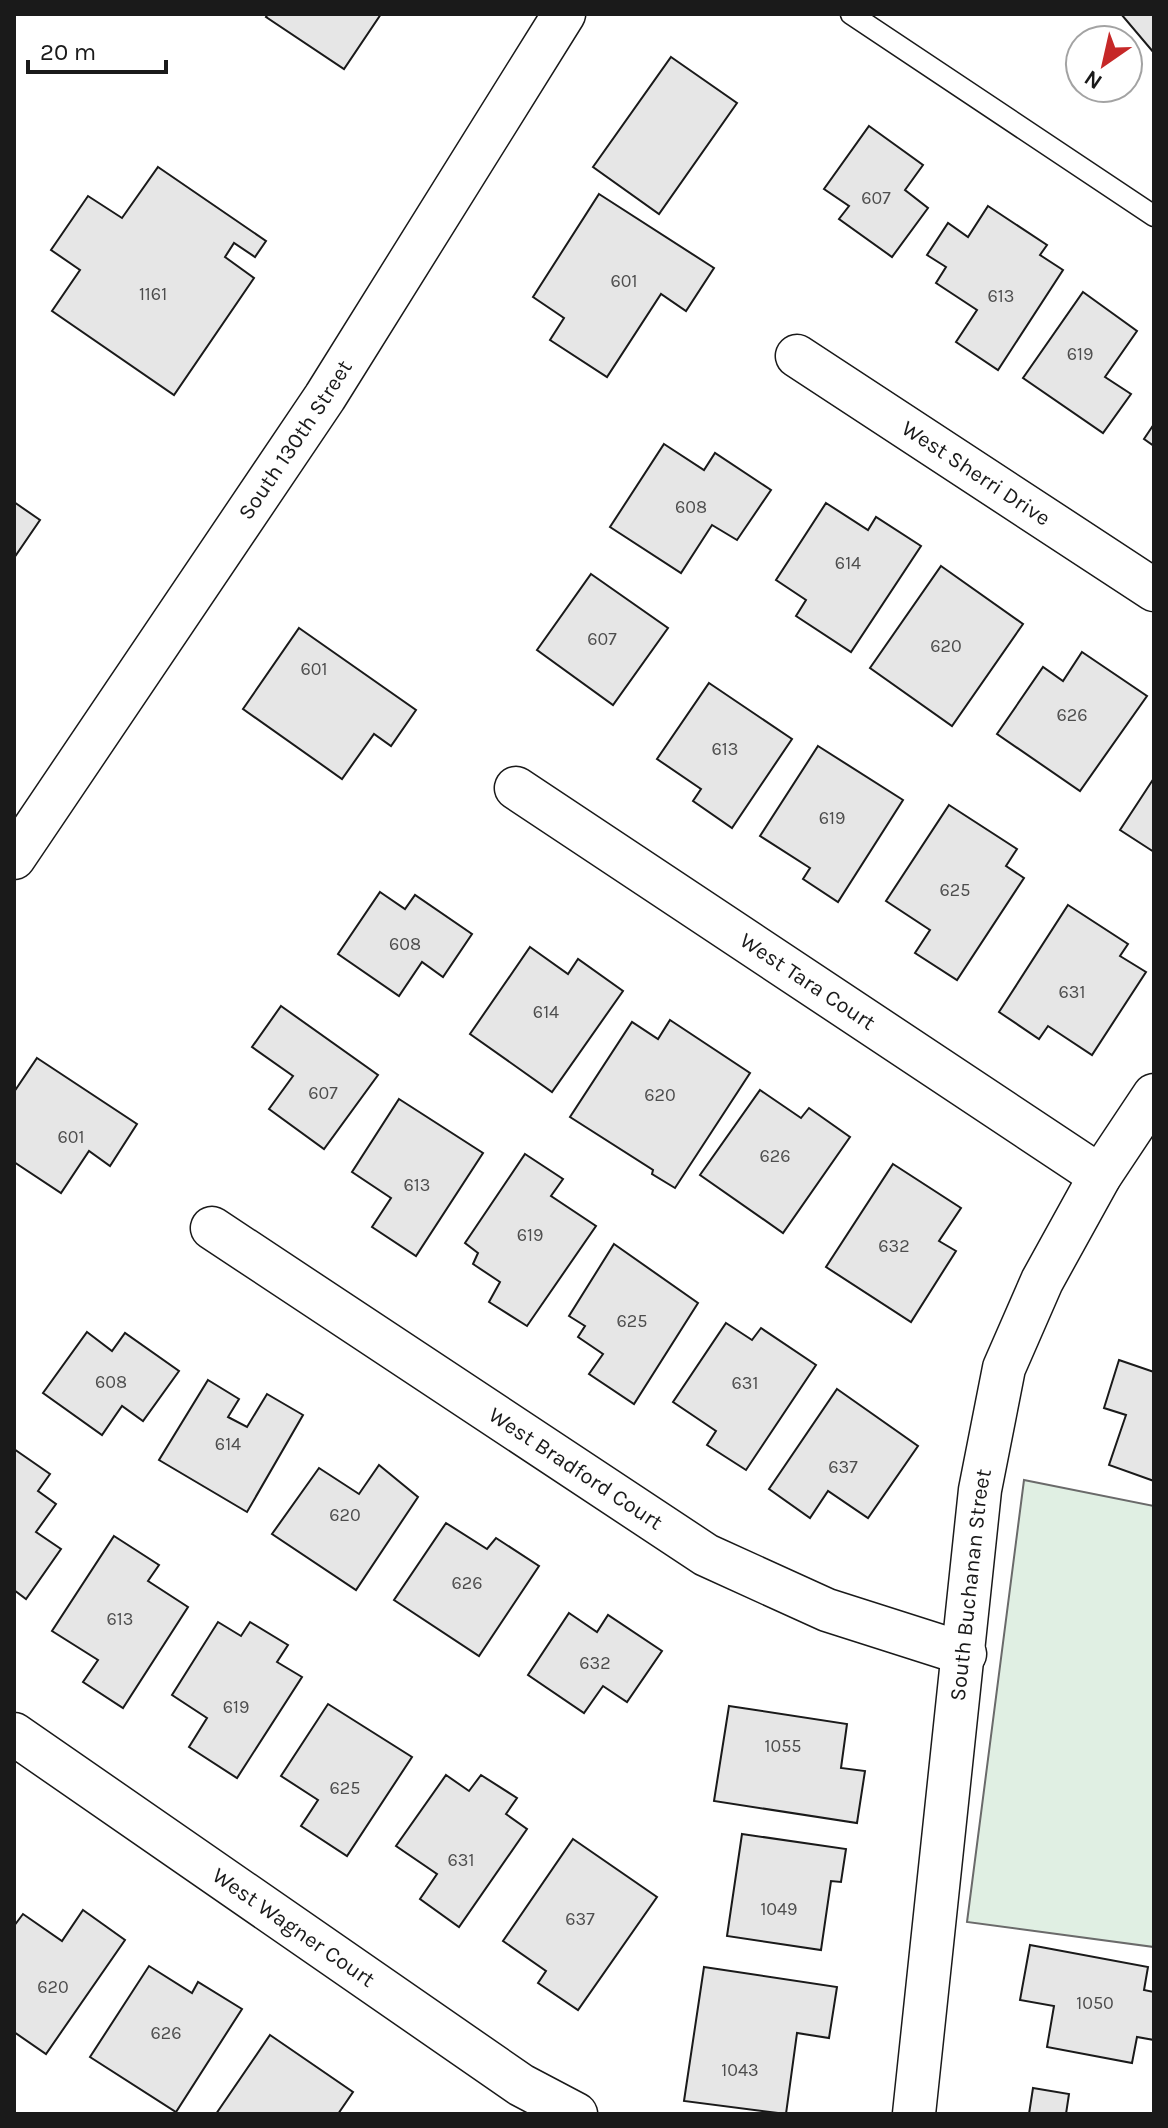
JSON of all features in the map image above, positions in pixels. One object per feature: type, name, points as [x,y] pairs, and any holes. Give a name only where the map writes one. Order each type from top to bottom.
[{"type":"street","name":"South 130th Street","points":[[14,858],[325,397],[564,14]]},
{"type":"street","name":"West Sherri Drive","points":[[797,356],[1154,590]]},
{"type":"street","name":"West Tara Court","points":[[516,788],[1100,1176]]},
{"type":"street","name":"South Buchanan Street","points":[[914,2114],[980,1490],[1004,1368],[1042,1281],[1100,1176],[1154,1095]]},
{"type":"street","name":"West Bradford Court","points":[[212,1228],[706,1555],[827,1610],[965,1654]]},
{"type":"street","name":"West Wagner Court","points":[[14,1734],[521,2085],[576,2114]]},
{"type":"lane","points":[[851,14],[1154,216]]},
{"type":"green space","points":[[1024,1480],[1154,1506],[1154,1947],[967,1922]]},
{"type":"building","points":[[268,14],[381,14],[344,69],[266,17]]},
{"type":"building","points":[[1121,14],[1154,14],[1154,53],[1144,41],[1144,24],[1129,24]]},
{"type":"building","points":[[671,57],[737,103],[659,214],[593,167]]},
{"type":"building","points":[[869,126],[923,165],[905,190],[928,208],[892,257],[839,219],[849,206],[824,189]]},
{"type":"building","points":[[158,167],[266,241],[255,257],[234,243],[225,257],[254,278],[174,395],[52,311],[80,270],[51,250],[88,196],[122,218]]},
{"type":"building","points":[[599,194],[714,268],[686,311],[661,294],[607,377],[550,340],[564,318],[533,297]]},
{"type":"building","points":[[988,206],[1047,245],[1040,255],[1063,270],[998,370],[956,342],[977,310],[936,283],[946,267],[927,255],[948,223],[968,237]]},
{"type":"building","points":[[1083,292],[1137,331],[1105,377],[1131,394],[1103,433],[1023,378]]},
{"type":"building","points":[[1154,424],[1154,446],[1144,439]]},
{"type":"building","points":[[664,444],[704,470],[715,453],[771,490],[737,540],[712,525],[681,573],[610,527]]},
{"type":"building","points":[[14,502],[40,520],[14,558]]},
{"type":"building","points":[[826,503],[868,530],[876,517],[921,546],[851,652],[796,616],[806,600],[776,580]]},
{"type":"building","points":[[941,566],[1023,624],[952,726],[870,668]]},
{"type":"building","points":[[591,574],[668,628],[613,705],[537,650]]},
{"type":"building","points":[[299,628],[416,710],[391,746],[374,734],[342,779],[243,709]]},
{"type":"building","points":[[1082,652],[1147,696],[1080,791],[997,734],[1043,667],[1063,681]]},
{"type":"building","points":[[709,683],[792,739],[732,828],[693,801],[701,789],[657,759]]},
{"type":"building","points":[[818,746],[903,800],[838,902],[803,879],[810,868],[760,836]]},
{"type":"building","points":[[1154,778],[1154,852],[1120,830]]},
{"type":"building","points":[[949,805],[1017,849],[1006,866],[1024,878],[957,980],[915,953],[930,930],[886,901]]},
{"type":"building","points":[[380,892],[405,909],[415,895],[472,934],[443,977],[422,962],[399,996],[338,954]]},
{"type":"building","points":[[1068,905],[1128,944],[1120,956],[1146,972],[1092,1055],[1048,1026],[1039,1039],[999,1012]]},
{"type":"building","points":[[530,947],[568,974],[578,959],[623,991],[552,1092],[470,1034]]},
{"type":"building","points":[[281,1006],[378,1075],[324,1149],[269,1109],[293,1076],[252,1047]]},
{"type":"building","points":[[670,1020],[750,1073],[675,1188],[652,1174],[653,1170],[570,1117],[632,1022],[658,1039]]},
{"type":"building","points":[[37,1058],[137,1124],[110,1166],[89,1151],[61,1193],[14,1162],[14,1092]]},
{"type":"building","points":[[760,1090],[801,1118],[809,1108],[850,1137],[783,1233],[700,1175]]},
{"type":"building","points":[[399,1099],[483,1153],[416,1256],[372,1227],[391,1198],[352,1172]]},
{"type":"building","points":[[525,1154],[563,1179],[551,1196],[596,1226],[527,1326],[489,1302],[500,1282],[473,1264],[478,1253],[465,1243]]},
{"type":"building","points":[[893,1164],[961,1208],[939,1241],[956,1251],[911,1322],[826,1267]]},
{"type":"building","points":[[614,1244],[698,1303],[634,1404],[589,1374],[603,1354],[578,1337],[585,1326],[569,1316]]},
{"type":"building","points":[[726,1323],[752,1340],[761,1328],[816,1365],[746,1470],[707,1445],[716,1431],[673,1402]]},
{"type":"building","points":[[87,1332],[112,1351],[125,1333],[179,1371],[143,1421],[122,1406],[102,1435],[43,1393]]},
{"type":"building","points":[[1119,1360],[1154,1372],[1154,1481],[1109,1465],[1126,1415],[1104,1408]]},
{"type":"building","points":[[208,1380],[239,1399],[228,1417],[247,1427],[267,1394],[303,1415],[247,1512],[159,1460]]},
{"type":"building","points":[[837,1389],[918,1446],[868,1518],[828,1491],[810,1518],[769,1489]]},
{"type":"building","points":[[14,1449],[50,1474],[38,1491],[56,1504],[36,1532],[61,1549],[26,1599],[14,1590]]},
{"type":"building","points":[[379,1465],[418,1497],[356,1590],[272,1534],[319,1468],[359,1494]]},
{"type":"building","points":[[446,1523],[487,1549],[496,1538],[539,1566],[479,1656],[394,1600]]},
{"type":"building","points":[[114,1536],[159,1565],[148,1581],[188,1607],[123,1708],[83,1682],[98,1660],[52,1631]]},
{"type":"building","points":[[569,1613],[597,1632],[608,1615],[662,1651],[627,1702],[603,1686],[584,1713],[528,1675]]},
{"type":"building","points":[[218,1622],[241,1636],[250,1622],[288,1645],[277,1662],[302,1677],[237,1778],[189,1747],[207,1718],[172,1695]]},
{"type":"building","points":[[328,1704],[412,1757],[347,1856],[301,1826],[318,1800],[281,1776]]},
{"type":"building","points":[[729,1706],[847,1724],[841,1768],[865,1771],[857,1823],[714,1801]]},
{"type":"building","points":[[446,1775],[469,1791],[481,1775],[517,1798],[506,1814],[527,1829],[459,1927],[420,1899],[437,1874],[396,1846]]},
{"type":"building","points":[[742,1834],[846,1849],[841,1882],[831,1881],[821,1950],[727,1936]]},
{"type":"building","points":[[573,1839],[657,1897],[578,2010],[538,1983],[546,1971],[503,1941]]},
{"type":"building","points":[[83,1910],[125,1940],[46,2054],[14,2032],[14,1926],[23,1914],[62,1941]]},
{"type":"building","points":[[1030,1945],[1148,1967],[1144,1990],[1154,1992],[1154,2040],[1137,2037],[1132,2063],[1047,2047],[1054,2006],[1020,2000]]},
{"type":"building","points":[[149,1966],[192,1993],[198,1982],[242,2009],[176,2112],[90,2057]]},
{"type":"building","points":[[704,1967],[837,1987],[829,2038],[797,2033],[786,2114],[684,2101]]},
{"type":"building","points":[[270,2035],[353,2092],[338,2114],[216,2114]]},
{"type":"building","points":[[1033,2088],[1069,2094],[1066,2114],[1029,2114]]}]
